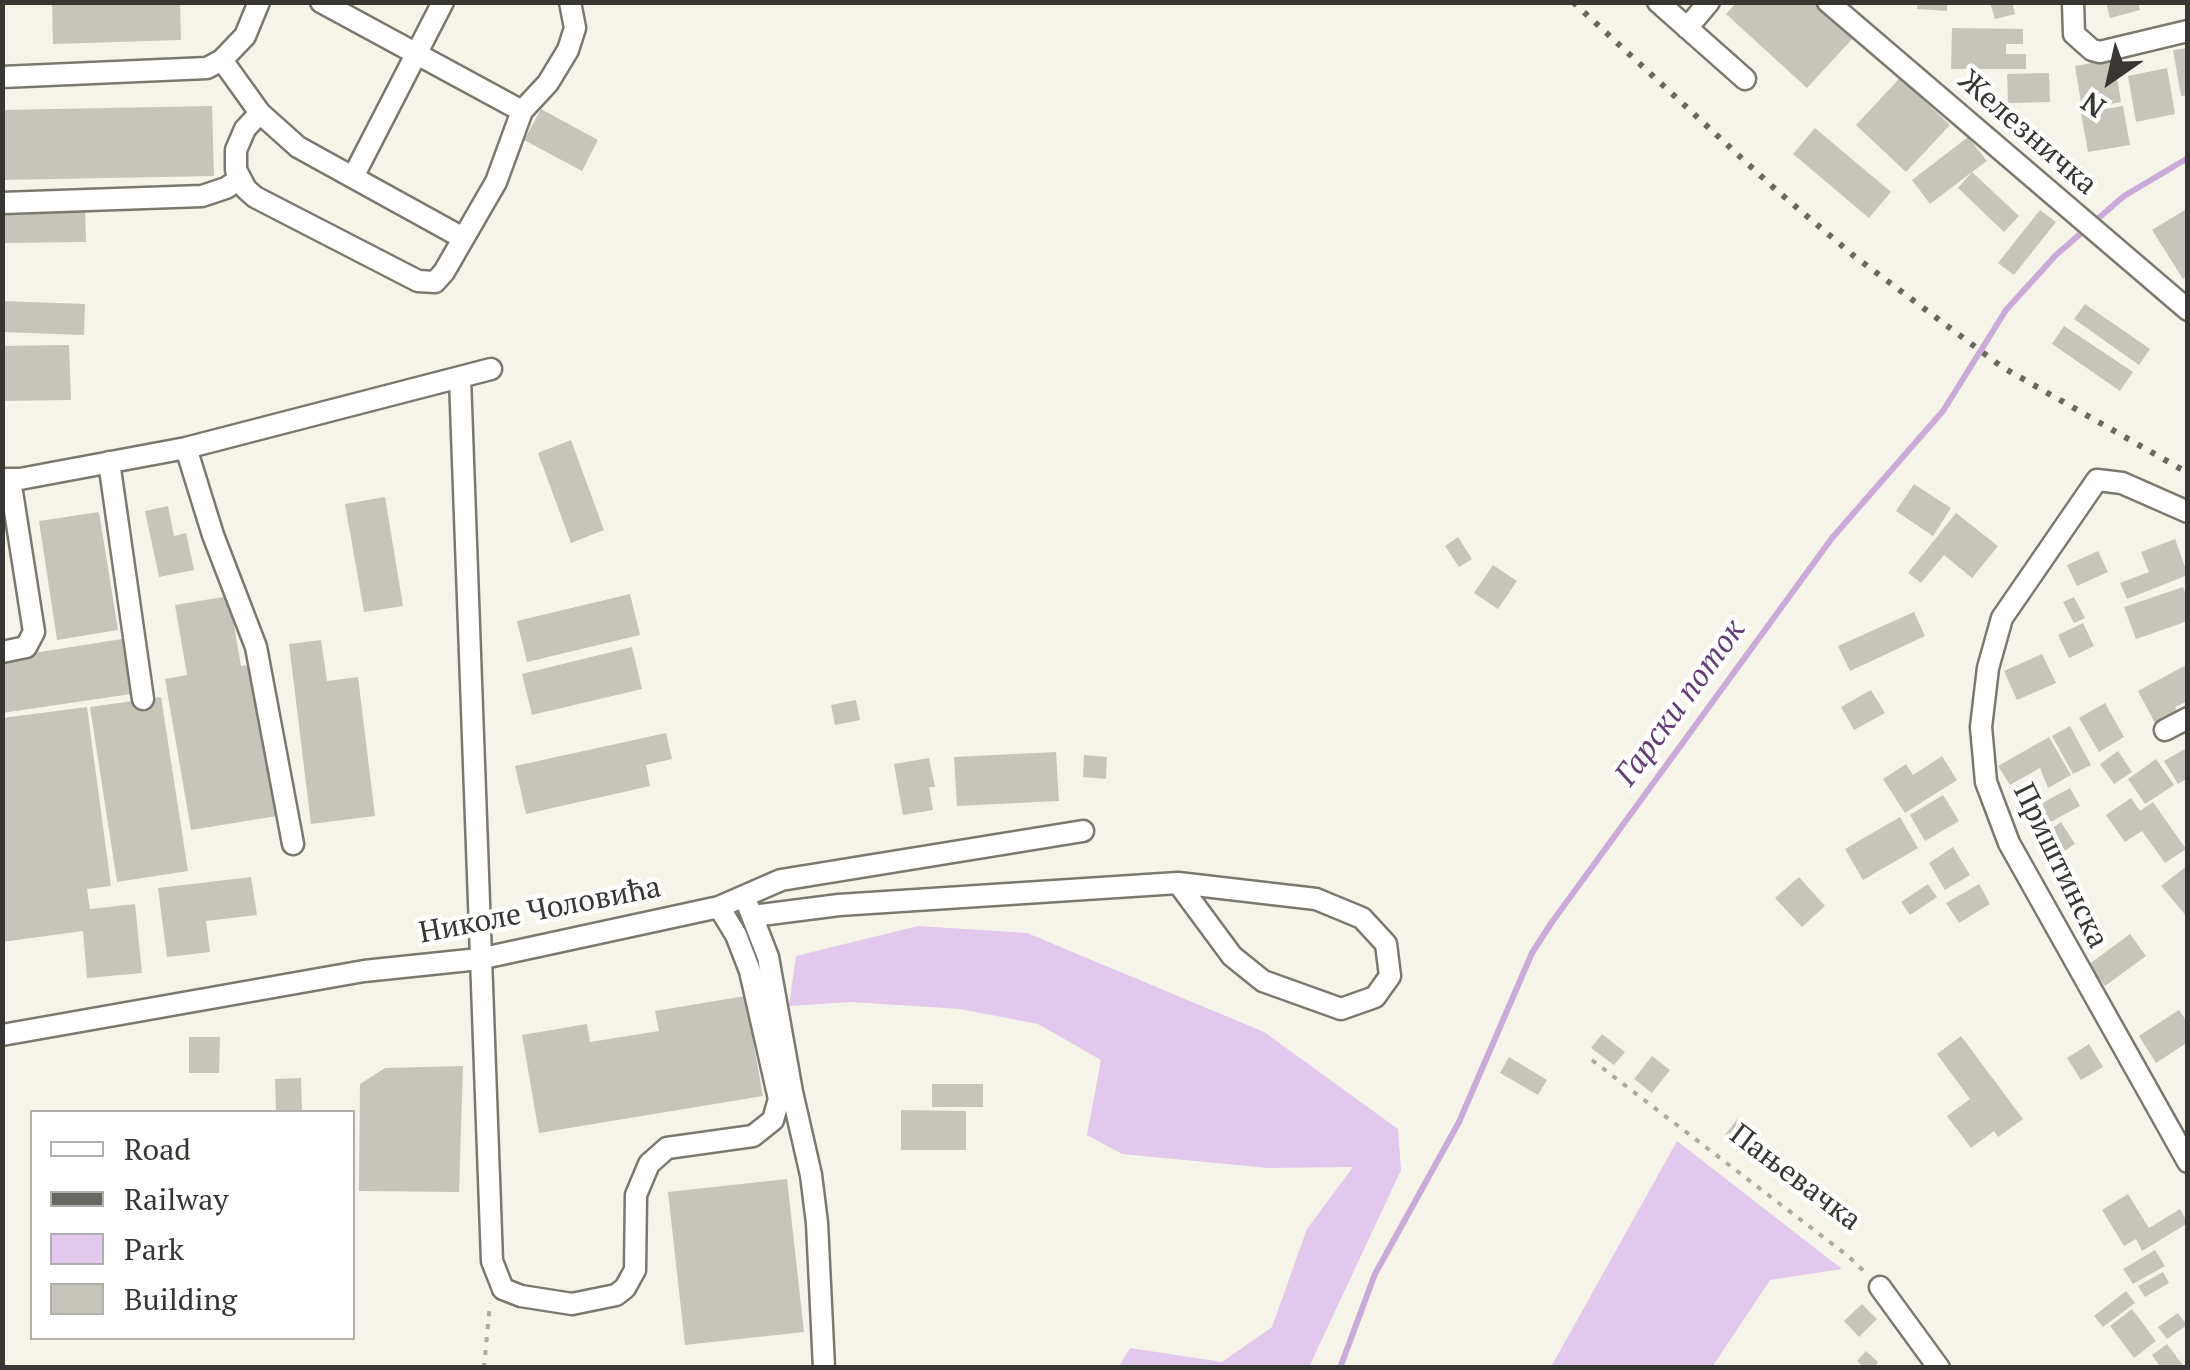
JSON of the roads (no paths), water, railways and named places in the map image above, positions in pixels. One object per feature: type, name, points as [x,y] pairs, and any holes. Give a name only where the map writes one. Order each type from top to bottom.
[{"type":"street","points":[[2,77],[207,68],[222,60],[245,36],[258,2]]},
{"type":"street","points":[[321,2],[522,111]]},
{"type":"street","points":[[353,177],[443,2]]},
{"type":"street","points":[[260,114],[240,140],[235,160],[240,179],[255,196],[424,283],[440,278],[506,160],[522,111],[548,83],[568,50],[575,28],[570,2]]},
{"type":"street","points":[[1658,2],[1745,80]]},
{"type":"street","points":[[1687,28],[1709,2]]},
{"type":"street","name":"Железничка","points":[[1828,2],[2188,310]]},
{"type":"street","points":[[2073,2],[2074,34],[2092,50],[2100,52],[2188,31]]},
{"type":"street","points":[[222,60],[260,114],[298,147],[464,238]]},
{"type":"street","points":[[2,203],[202,196],[240,179]]},
{"type":"street","points":[[2,652],[26,647],[34,632],[6,479],[186,448],[491,370]]},
{"type":"street","points":[[460,378],[492,1261],[498,1280],[512,1293],[554,1303],[589,1303],[616,1294],[625,1288],[636,1270],[636,1195],[649,1164],[667,1148],[753,1136],[773,1120],[780,1099],[750,972],[720,907]]},
{"type":"street","points":[[186,448],[212,535],[256,646],[292,844]]},
{"type":"street","points":[[109,462],[143,700]]},
{"type":"street","name":"Приштинска","points":[[2188,512],[2122,484],[2097,480],[2002,618],[1988,668],[1981,727],[1986,782],[2009,844],[2188,1162]]},
{"type":"street","points":[[2165,730],[2188,718]]},
{"type":"street","name":"Николе Чоловића","points":[[2,1034],[364,972],[479,959],[720,907],[781,880],[1083,831]]},
{"type":"street","points":[[753,916],[840,905],[1178,882],[1316,899],[1362,918],[1386,944],[1390,976],[1375,997],[1341,1008],[1264,981],[1232,956],[1178,882]]},
{"type":"street","points":[[745,896],[768,957],[811,1176],[824,1368]]},
{"type":"street","points":[[1880,1287],[1939,1368]]},
{"type":"waterway","name":"Гарски поток","points":[[1340,1368],[1375,1274],[1459,1122],[1532,953],[1552,922],[1832,538],[1943,411],[2006,310],[2056,255],[2124,196],[2188,158]]},
{"type":"railway","points":[[1573,2],[1775,189],[1854,256],[2002,367],[2188,473]]}]
